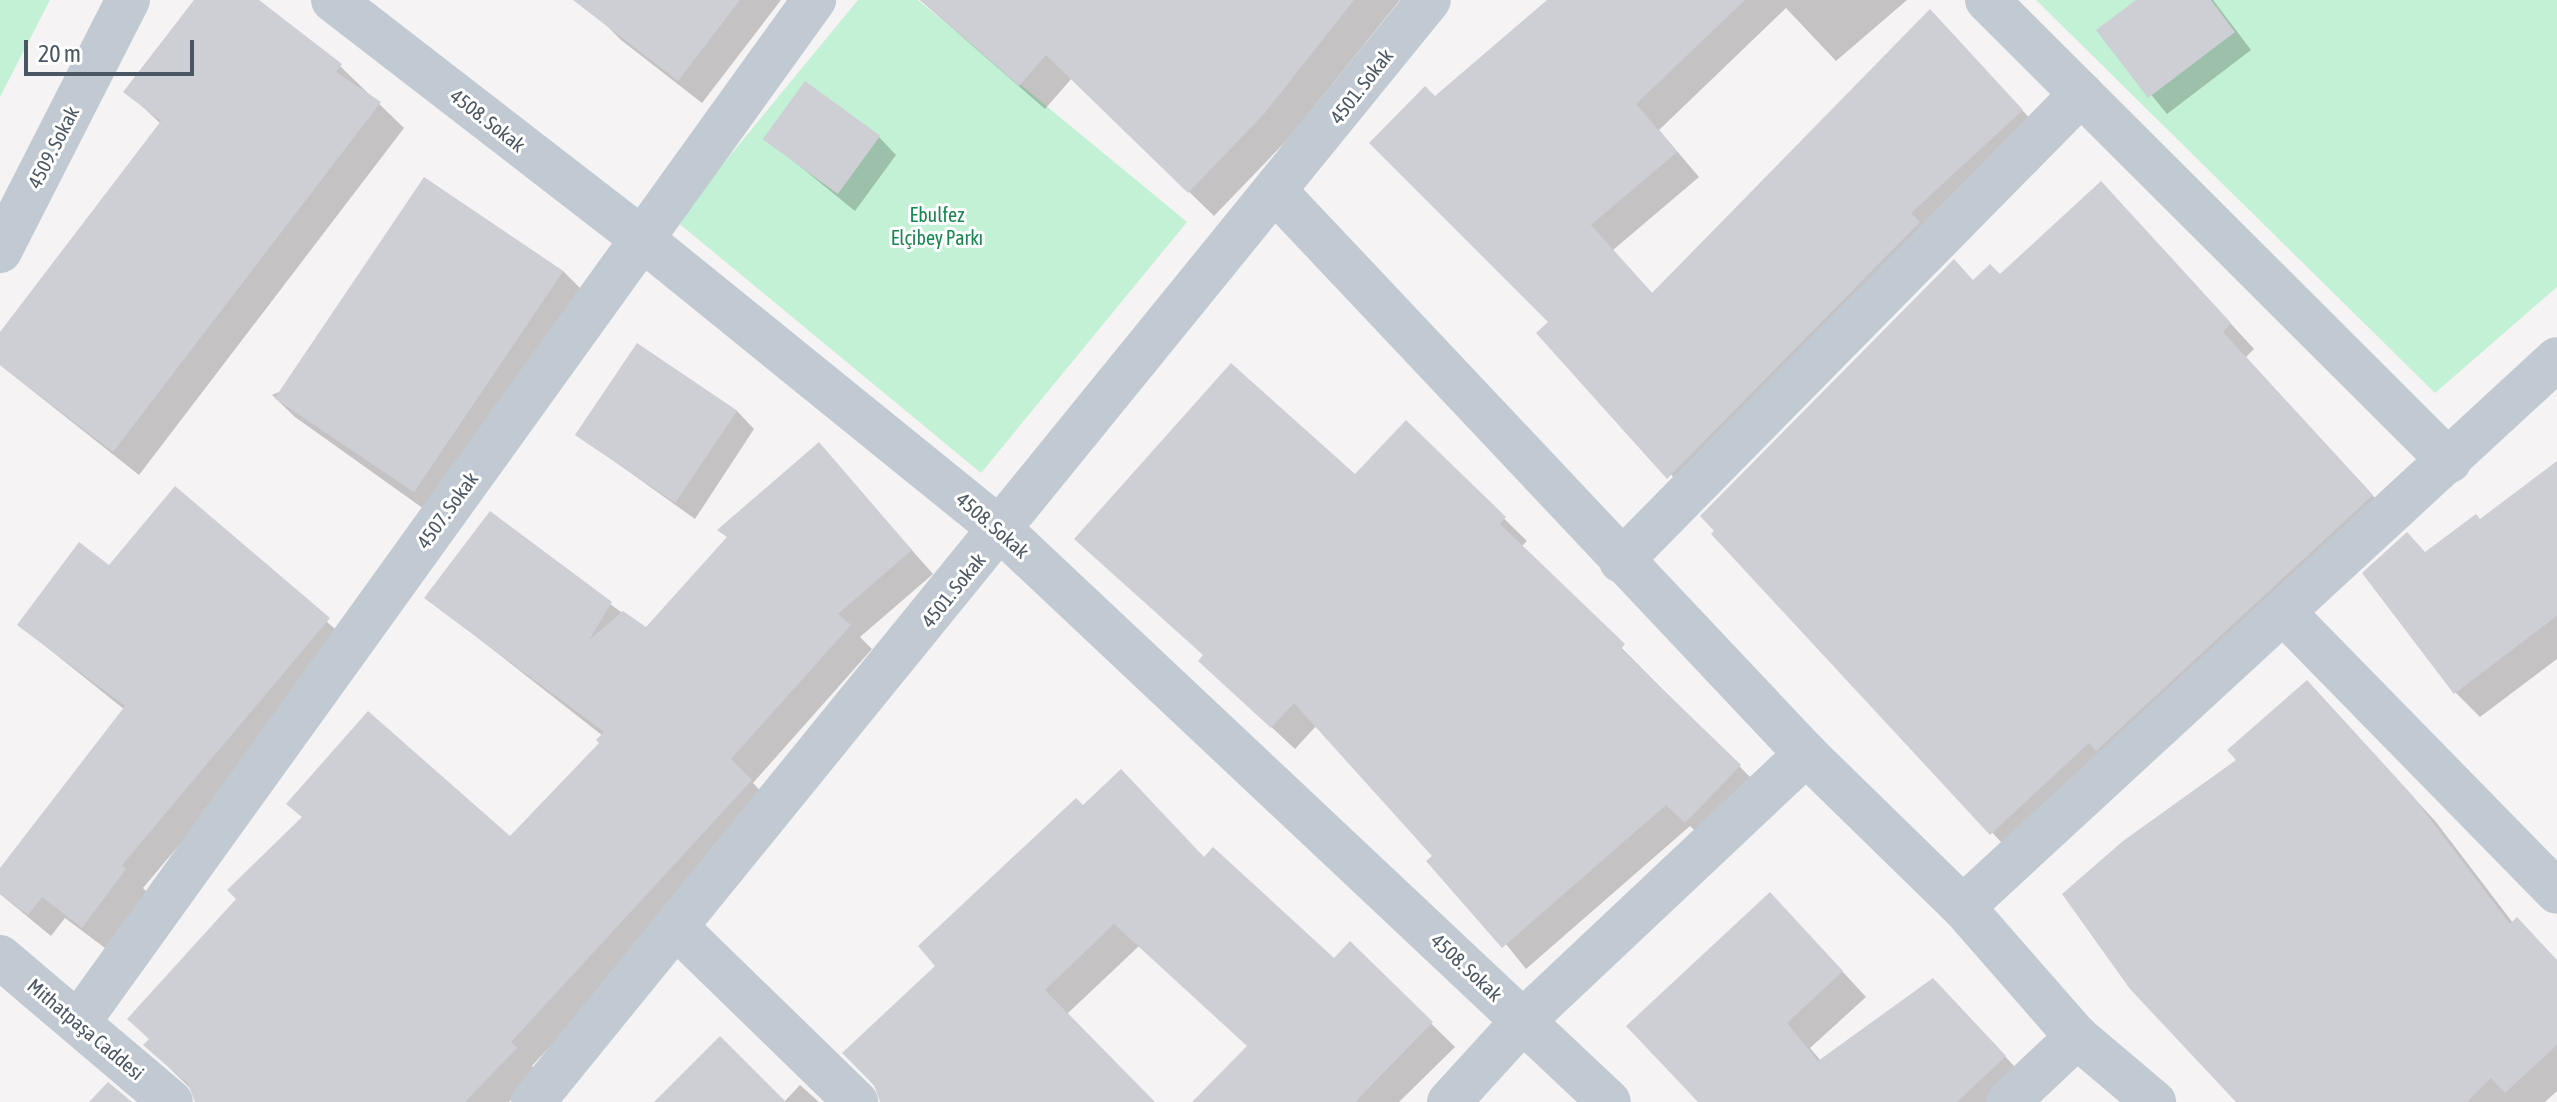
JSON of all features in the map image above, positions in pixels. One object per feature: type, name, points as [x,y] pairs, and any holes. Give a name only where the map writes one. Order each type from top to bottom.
[{"type":"street","name":"4509. Sokak","points":[[0,251],[128,0]]},
{"type":"street","name":"4508. Sokak","points":[[333,0],[642,239],[1002,531],[1609,1102]]},
{"type":"street","name":"4507. Sokak","points":[[80,1020],[814,0]]},
{"type":"street","name":"4501. Sokak","points":[[533,1102],[1277,193],[1429,0]]},
{"type":"street","points":[[1987,0],[2449,461]]},
{"type":"street","points":[[1621,561],[2081,94]]},
{"type":"street","points":[[1277,193],[1806,754],[1963,907],[2077,1037],[2154,1102]]},
{"type":"street","points":[[1963,907],[2557,359]]},
{"type":"street","points":[[2284,613],[2557,892]]},
{"type":"street","points":[[1449,1102],[1524,1020],[1806,754]]},
{"type":"street","points":[[677,928],[856,1102]]},
{"type":"street","name":"Mithatpaşa Caddesi","points":[[0,957],[80,1020],[171,1102]]},
{"type":"street","points":[[2008,1102],[2077,1037]]},
{"type":"green space","points":[[0,0],[50,0],[0,97]]},
{"type":"green space","name":"Ebulfez Elçibey Parkı","points":[[858,0],[918,0],[1187,222],[981,473],[676,221]]},
{"type":"green space","points":[[2036,0],[2557,0],[2557,287],[2435,393]]},
{"type":"building","points":[[194,0],[259,0],[342,64],[336,72],[381,102],[113,452],[0,365],[0,332],[161,121],[123,92]]},
{"type":"building","points":[[573,0],[740,0],[678,81]]},
{"type":"building","points":[[921,0],[1354,0],[1264,114],[1188,193],[1046,55],[1019,86]]},
{"type":"building","points":[[1547,0],[1745,0],[1636,104],[1677,152],[1591,225],[1652,293],[1930,9],[2023,110],[1911,213],[1920,222],[1667,479],[1536,333],[1548,322],[1369,143],[1425,86],[1435,96]]},
{"type":"building","points":[[2136,0],[2211,0],[2235,32],[2148,98],[2096,30]]},
{"type":"building","points":[[805,81],[880,136],[838,194],[763,139]]},
{"type":"building","points":[[424,177],[563,271],[414,492],[275,398]]},
{"type":"building","points":[[2101,181],[2231,323],[2223,332],[2373,495],[2096,751],[2089,743],[1990,835],[1711,534],[1714,531],[1700,516],[1954,259],[1973,280],[1990,264],[2000,274]]},
{"type":"building","points":[[637,343],[737,411],[675,503],[575,435]]},
{"type":"building","points":[[1231,363],[1355,474],[1406,420],[1506,517],[1500,524],[1625,644],[1621,649],[1741,765],[1685,823],[1666,805],[1502,948],[1426,861],[1432,856],[1294,703],[1271,728],[1198,661],[1203,655],[1074,539]]},
{"type":"building","points":[[819,442],[912,550],[838,614],[851,625],[731,759],[752,780],[511,1042],[517,1048],[465,1102],[195,1102],[188,1084],[143,1045],[149,1039],[127,1019],[236,899],[227,890],[302,817],[286,804],[368,711],[510,836],[599,743],[596,740],[604,732],[424,598],[490,511],[612,602],[589,640],[623,611],[646,627],[727,537],[717,530]]},
{"type":"building","points":[[2557,461],[2557,616],[2454,694],[2362,573],[2407,532],[2425,552],[2476,514],[2480,519]]},
{"type":"building","points":[[175,486],[330,618],[122,865],[126,869],[82,928],[42,897],[28,915],[0,894],[0,868],[125,706],[17,625],[79,542],[109,565]]},
{"type":"building","points":[[2307,680],[2412,795],[2510,924],[2517,917],[2557,960],[2557,1045],[2505,1093],[2491,1078],[2467,1102],[2236,1102],[2130,989],[2062,894],[2123,841],[2236,760],[2227,750]]},
{"type":"building","points":[[1121,769],[1204,857],[1213,847],[1334,958],[1350,941],[1433,1022],[1355,1102],[1192,1102],[1247,1046],[1114,924],[1045,990],[1155,1102],[880,1102],[874,1085],[842,1053],[935,966],[918,946],[1076,798],[1083,805]]},
{"type":"building","points":[[1770,892],[1843,971],[1787,1023],[1818,1061],[1933,978],[2006,1056],[1957,1102],[1698,1102],[1626,1026]]},
{"type":"building","points":[[720,1036],[786,1102],[654,1102]]},
{"type":"building","points":[[108,1082],[132,1102],[89,1102]]}]
